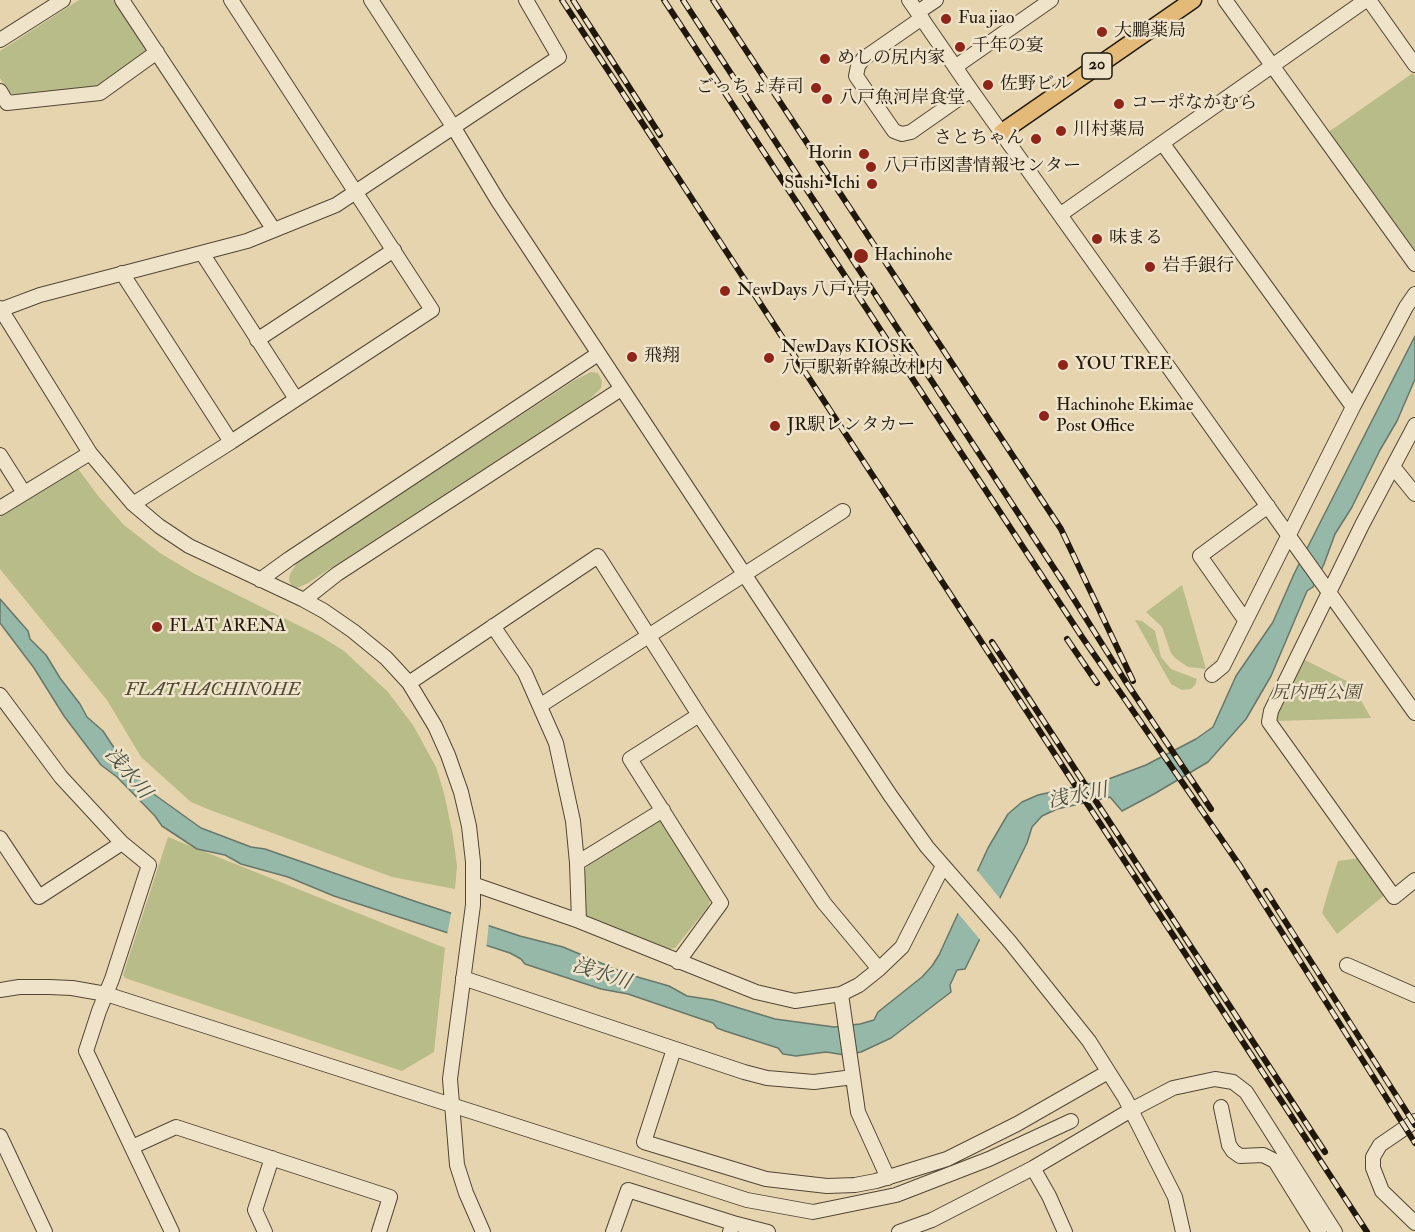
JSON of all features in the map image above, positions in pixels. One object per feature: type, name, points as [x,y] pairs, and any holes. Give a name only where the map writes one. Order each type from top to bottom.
[{"type":"main road","name":"20","points":[[1002,132],[1193,0]]},
{"type":"street","points":[[0,40],[63,0]]},
{"type":"street","points":[[122,0],[274,230]]},
{"type":"street","points":[[133,504],[432,310],[231,0]]},
{"type":"street","points":[[371,0],[498,201],[890,795],[943,866],[994,924],[1089,1041],[1131,1110],[1175,1197],[1183,1232]]},
{"type":"street","points":[[483,1232],[457,1165],[451,1105],[450,1079],[473,904],[473,861],[461,792],[444,745],[409,683],[386,658],[353,631],[304,600],[189,546],[159,526],[133,504],[90,453],[0,309],[40,295],[247,241],[336,205],[559,57],[526,0]]},
{"type":"street","points":[[909,0],[1415,713]]},
{"type":"street","points":[[936,0],[863,59],[856,75],[894,131],[902,134],[911,132],[971,90]]},
{"type":"street","points":[[955,67],[1051,0]]},
{"type":"street","points":[[1225,0],[1415,264]]},
{"type":"street","points":[[1061,214],[1368,0],[1415,65]]},
{"type":"street","points":[[0,91],[7,103],[100,93],[157,52]]},
{"type":"street","points":[[1163,144],[1353,406]]},
{"type":"street","points":[[257,340],[394,250]]},
{"type":"street","points":[[202,253],[296,399]]},
{"type":"street","points":[[122,273],[231,442]]},
{"type":"street","points":[[1212,675],[1223,666],[1245,620],[1291,537],[1353,406],[1406,306],[1415,294]]},
{"type":"street","points":[[260,580],[598,354]]},
{"type":"street","points":[[304,600],[337,574],[621,389]]},
{"type":"street","points":[[1415,425],[1394,468],[1327,589],[1270,711],[1269,722],[1394,897],[1415,880]]},
{"type":"street","points":[[0,508],[90,453]]},
{"type":"street","points":[[0,455],[24,493]]},
{"type":"street","points":[[1394,468],[1415,494]]},
{"type":"street","points":[[1245,620],[1200,556],[1268,506]]},
{"type":"street","points":[[541,705],[843,511]]},
{"type":"street","points":[[409,683],[598,556],[699,715],[824,903],[879,969]]},
{"type":"street","points":[[494,626],[525,672],[556,744],[568,793],[577,863],[579,921]]},
{"type":"street","points":[[0,695],[61,777],[122,843],[149,866],[86,1051],[172,1232]]},
{"type":"street","points":[[678,962],[721,903],[630,759],[699,715]]},
{"type":"street","points":[[577,863],[663,810]]},
{"type":"street","points":[[0,838],[39,897],[122,843]]},
{"type":"street","points":[[473,884],[579,921],[756,992],[795,1001],[841,994],[859,985],[879,969],[902,947],[943,866]]},
{"type":"street","points":[[1347,965],[1415,995]]},
{"type":"street","points":[[463,978],[767,1078],[814,1082],[853,1077]]},
{"type":"street","points":[[0,990],[19,987],[49,987],[72,988],[106,994],[747,1200],[813,1212],[896,1195],[989,1159],[1071,1121]]},
{"type":"street","points":[[841,994],[858,1112],[888,1178]]},
{"type":"street","points":[[674,1049],[644,1142],[766,1179],[827,1186],[855,1185],[888,1178],[947,1160],[1017,1124],[1108,1071]]},
{"type":"street","points":[[899,1232],[935,1226],[1131,1110],[1173,1088],[1215,1079],[1233,1082],[1246,1092],[1335,1232]]},
{"type":"street","points":[[1221,1107],[1229,1145],[1233,1151],[1240,1156],[1263,1155],[1275,1161],[1319,1232]]},
{"type":"street","points":[[1415,1121],[1380,1145],[1373,1156],[1373,1168],[1376,1181],[1382,1191],[1415,1223]]},
{"type":"street","points":[[132,1147],[176,1127],[390,1197],[379,1232]]},
{"type":"street","points":[[0,1136],[45,1232]]},
{"type":"street","points":[[265,1232],[255,1210],[272,1158]]},
{"type":"street","points":[[1033,1168],[1065,1232]]},
{"type":"street","points":[[613,1232],[628,1190],[731,1228],[768,1232]]},
{"type":"green space","points":[[79,0],[116,0],[148,47],[146,55],[99,87],[16,95],[9,93],[0,78],[0,51]]},
{"type":"green space","points":[[1413,73],[1415,76],[1415,254],[1327,133]]},
{"type":"green space","points":[[591,372],[598,373],[602,381],[601,388],[589,400],[308,583],[297,588],[292,586],[289,581],[290,574],[299,560],[575,380]]},
{"type":"green space","name":"FLAT HACHINOHE","points":[[76,466],[124,525],[160,553],[195,574],[320,636],[344,651],[388,692],[413,725],[436,767],[453,836],[457,866],[455,889],[392,877],[210,810],[191,802],[141,757],[107,700],[0,569],[0,517]]},
{"type":"green space","points":[[1182,585],[1206,669],[1188,667],[1175,658],[1162,627],[1146,612]]},
{"type":"green space","points":[[1135,620],[1142,621],[1155,631],[1161,657],[1171,669],[1197,679],[1191,689],[1182,690],[1171,684]]},
{"type":"green space","name":"尻内西公園","points":[[1303,659],[1351,683],[1371,718],[1278,721],[1276,715]]},
{"type":"green space","points":[[656,820],[664,822],[710,901],[708,907],[675,948],[669,949],[587,916],[584,908],[585,871],[588,863]]},
{"type":"green space","points":[[168,837],[445,948],[434,1052],[402,1071],[125,978],[123,975]]},
{"type":"green space","points":[[1360,858],[1386,894],[1337,934],[1322,913],[1329,889],[1338,861]]},
{"type":"water","name":"浅水川","points":[[1415,336],[1415,379],[1397,421],[1352,507],[1335,534],[1324,564],[1313,587],[1307,591],[1271,676],[1246,719],[1208,762],[1122,811],[1110,797],[1057,809],[1042,816],[1032,827],[1027,843],[965,969],[957,970],[950,985],[951,992],[891,1038],[861,1052],[845,1055],[826,1052],[796,1056],[783,1054],[778,1048],[717,1028],[713,1023],[628,994],[601,989],[525,964],[510,953],[334,896],[288,877],[241,864],[225,855],[197,849],[162,826],[117,777],[101,765],[0,623],[0,599],[28,631],[30,639],[46,655],[87,717],[103,731],[124,763],[155,795],[201,828],[251,847],[265,849],[520,936],[563,947],[627,974],[669,986],[687,996],[713,1000],[775,1019],[834,1027],[860,1024],[874,1020],[878,1012],[922,977],[932,966],[988,848],[1008,814],[1022,802],[1038,795],[1106,780],[1146,765],[1196,739],[1213,727],[1236,676],[1273,622],[1294,574]]},
{"type":"pier","points":[[975,868],[1002,901],[982,942],[956,911]]},
{"type":"pier","points":[[452,909],[489,922],[486,950],[447,935]]},
{"type":"railway","points":[[562,0],[1367,1232]]},
{"type":"railway","points":[[573,0],[660,135]]},
{"type":"railway","points":[[664,0],[1082,637],[1240,866],[1415,1143]]},
{"type":"railway","points":[[683,0],[1124,679],[1211,809]]},
{"type":"railway","points":[[713,0],[1061,529],[1133,681]]},
{"type":"railway","points":[[1067,639],[1097,683]]},
{"type":"railway","points":[[992,642],[1325,1152]]},
{"type":"railway","points":[[1266,891],[1415,1125]]},
{"type":"place","name":"Fua jiao","points":[[946,19]]},
{"type":"place","name":"大鵬薬局","points":[[1102,32]]},
{"type":"place","name":"千年の宴","points":[[960,47]]},
{"type":"place","name":"めしの尻内家","points":[[825,59]]},
{"type":"place","name":"佐野ビル","points":[[988,85]]},
{"type":"place","name":"ごっちょ寿司","points":[[816,88]]},
{"type":"place","name":"八戸魚河岸食堂","points":[[827,99]]},
{"type":"place","name":"コーポなかむら","points":[[1119,104]]},
{"type":"place","name":"川村薬局","points":[[1061,131]]},
{"type":"place","name":"さとちゃん","points":[[1036,139]]},
{"type":"place","name":"Horin","points":[[864,154]]},
{"type":"place","name":"八戸市図書情報センター","points":[[871,167]]},
{"type":"place","name":"Sushi-Ichi","points":[[872,184]]},
{"type":"place","name":"味まる","points":[[1097,239]]},
{"type":"place","name":"Hachinohe","points":[[861,256]]},
{"type":"place","name":"岩手銀行","points":[[1150,267]]},
{"type":"place","name":"NewDays 八戸1号","points":[[725,291]]},
{"type":"place","name":"飛翔","points":[[632,357]]},
{"type":"place","name":"NewDays KIOSK 八戸駅新幹線改札内","points":[[769,358]]},
{"type":"place","name":"YOU TREE","points":[[1063,365]]},
{"type":"place","name":"Hachinohe Ekimae Post Office","points":[[1044,416]]},
{"type":"place","name":"JR駅レンタカー","points":[[775,426]]},
{"type":"place","name":"FLAT ARENA","points":[[157,627]]}]
